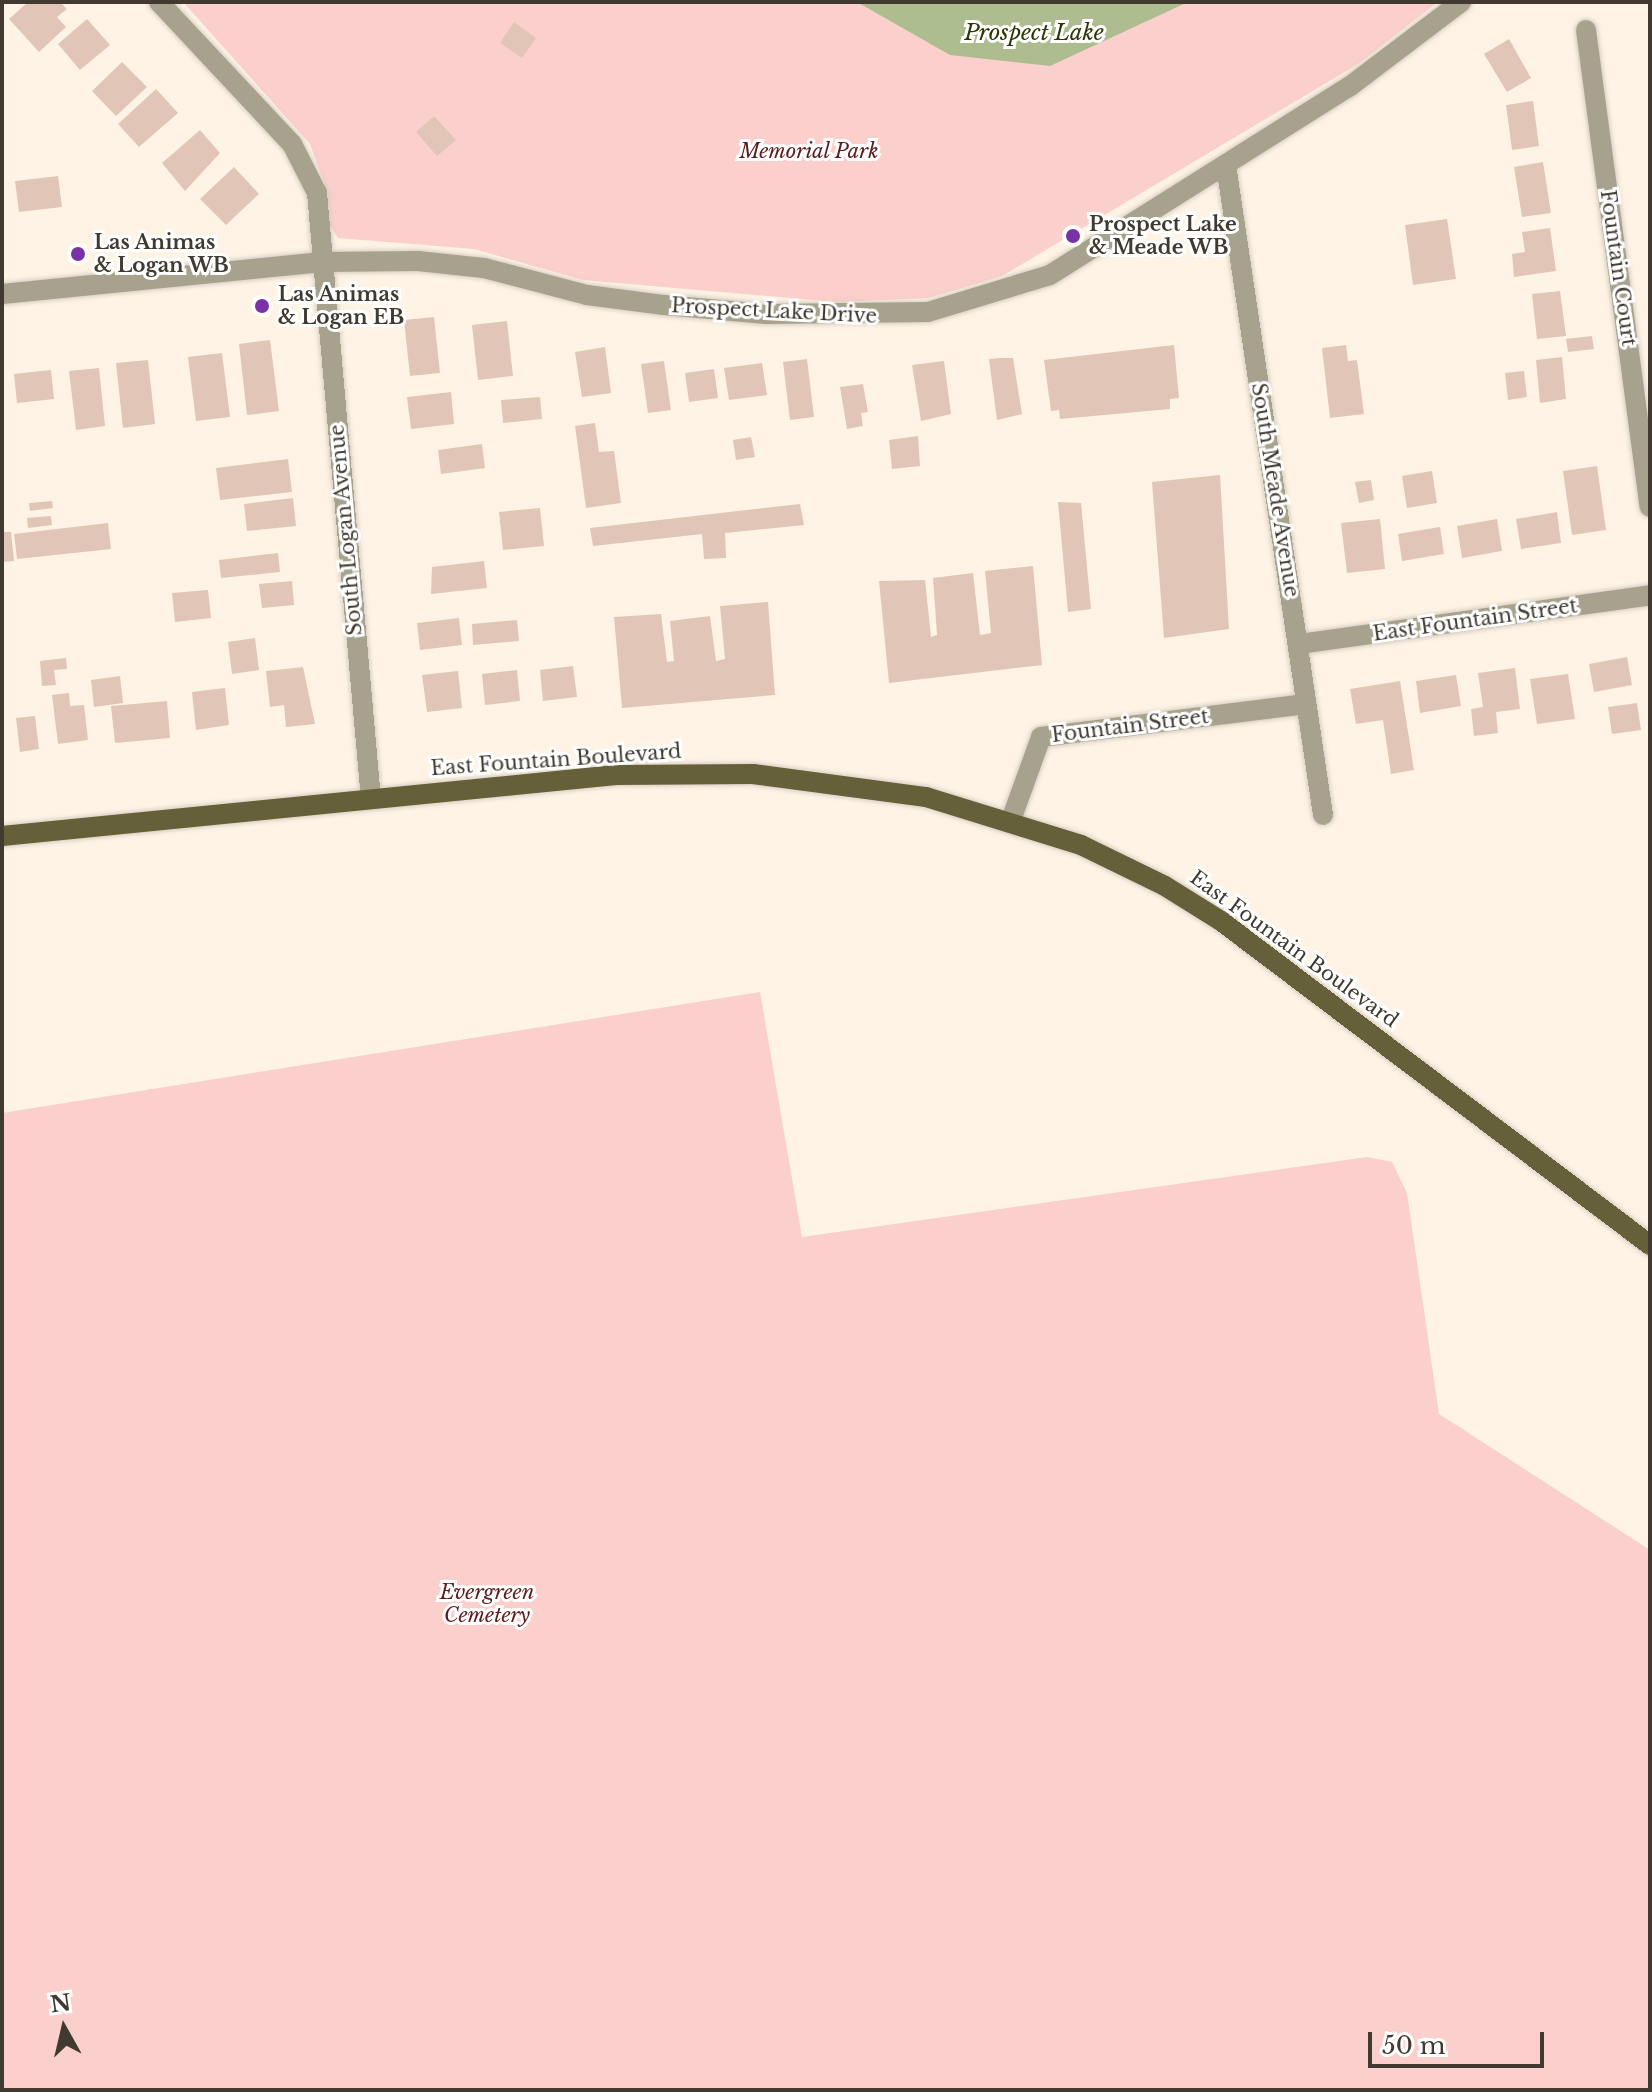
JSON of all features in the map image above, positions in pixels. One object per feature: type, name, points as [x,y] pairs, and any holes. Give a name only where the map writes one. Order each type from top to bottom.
[{"type":"main road","name":"East Fountain Boulevard","points":[[2,836],[616,775],[753,774],[912,795],[1011,820],[1081,845],[1221,921],[1650,1245]]},
{"type":"street","points":[[159,2],[307,164],[317,193],[322,262]]},
{"type":"street","name":"Prospect Lake Drive","points":[[2,294],[322,262],[451,263],[587,295],[767,314],[928,312],[1050,275],[1349,87],[1461,2]]},
{"type":"street","name":"Fountain Court","points":[[1586,30],[1650,507]]},
{"type":"street","name":"South Meade Avenue","points":[[1226,165],[1323,815]]},
{"type":"street","name":"South Logan Avenue","points":[[322,262],[371,799]]},
{"type":"street","name":"East Fountain Street","points":[[1299,644],[1650,595]]},
{"type":"street","name":"Fountain Street","points":[[1011,820],[1041,737],[1306,704]]},
{"type":"green space","name":"Memorial Park","points":[[183,2],[1438,2],[1358,64],[1002,276],[929,298],[836,302],[583,280],[474,249],[338,238],[327,221],[324,183],[310,144]]},
{"type":"green space","name":"Evergreen Cemetery","points":[[760,992],[802,1237],[1367,1157],[1392,1162],[1407,1193],[1439,1414],[1650,1550],[1650,2090],[2,2090],[2,1113]]},
{"type":"water","name":"Prospect Lake","points":[[857,2],[1188,2],[1050,66],[950,55]]},
{"type":"building","points":[[28,2],[60,2],[67,9],[57,17],[66,27],[39,52],[9,19]]},
{"type":"building","points":[[87,19],[110,45],[80,70],[58,44]]},
{"type":"building","points":[[514,22],[536,38],[522,58],[500,43]]},
{"type":"building","points":[[1509,39],[1531,78],[1507,92],[1484,54]]},
{"type":"building","points":[[122,62],[147,87],[116,116],[92,91]]},
{"type":"building","points":[[156,89],[178,113],[139,147],[118,124]]},
{"type":"building","points":[[1533,101],[1539,146],[1512,150],[1506,105]]},
{"type":"building","points":[[434,116],[456,140],[437,156],[416,132]]},
{"type":"building","points":[[200,130],[220,153],[185,191],[162,163]]},
{"type":"building","points":[[1543,162],[1551,213],[1522,217],[1514,167]]},
{"type":"building","points":[[234,167],[259,194],[226,225],[200,199]]},
{"type":"building","points":[[58,176],[62,207],[19,212],[15,181]]},
{"type":"building","points":[[1447,219],[1456,279],[1413,285],[1405,225]]},
{"type":"building","points":[[1550,228],[1556,271],[1514,277],[1512,254],[1525,252],[1522,232]]},
{"type":"building","points":[[1560,291],[1566,336],[1537,339],[1532,294]]},
{"type":"building","points":[[434,317],[440,373],[410,376],[404,320]]},
{"type":"building","points":[[507,321],[513,376],[478,380],[472,325]]},
{"type":"building","points":[[1592,336],[1594,349],[1568,352],[1566,339]]},
{"type":"building","points":[[270,340],[279,411],[247,415],[239,344]]},
{"type":"building","points":[[1174,345],[1179,398],[1170,399],[1170,409],[1060,419],[1059,410],[1051,411],[1044,360]]},
{"type":"building","points":[[1346,345],[1348,361],[1357,360],[1364,414],[1330,418],[1322,348]]},
{"type":"building","points":[[605,347],[611,393],[582,397],[575,352]]},
{"type":"building","points":[[222,353],[230,417],[196,421],[188,357]]},
{"type":"building","points":[[1562,357],[1566,399],[1540,403],[1536,360]]},
{"type":"building","points":[[1013,358],[1022,414],[997,420],[989,359]]},
{"type":"building","points":[[807,359],[814,417],[790,420],[783,362]]},
{"type":"building","points":[[148,360],[155,424],[123,428],[116,363]]},
{"type":"building","points":[[664,361],[671,410],[648,413],[641,364]]},
{"type":"building","points":[[944,361],[951,414],[921,421],[912,365]]},
{"type":"building","points":[[762,363],[767,395],[729,400],[724,368]]},
{"type":"building","points":[[99,368],[105,426],[76,430],[69,371]]},
{"type":"building","points":[[714,369],[718,398],[689,402],[685,373]]},
{"type":"building","points":[[51,370],[54,399],[17,403],[14,374]]},
{"type":"building","points":[[1524,371],[1527,397],[1508,400],[1505,373]]},
{"type":"building","points":[[863,384],[868,412],[861,413],[863,426],[847,429],[840,387]]},
{"type":"building","points":[[451,392],[454,424],[411,429],[407,397]]},
{"type":"building","points":[[540,397],[542,419],[503,423],[501,400]]},
{"type":"building","points":[[595,423],[599,452],[614,451],[621,503],[586,508],[575,426]]},
{"type":"building","points":[[918,436],[920,466],[892,469],[889,440]]},
{"type":"building","points":[[751,437],[755,457],[736,460],[733,440]]},
{"type":"building","points":[[482,444],[485,468],[441,474],[438,450]]},
{"type":"building","points":[[288,459],[292,492],[220,500],[216,468]]},
{"type":"building","points":[[1597,466],[1606,530],[1572,535],[1563,471]]},
{"type":"building","points":[[1432,471],[1437,503],[1407,508],[1402,476]]},
{"type":"building","points":[[1220,475],[1229,629],[1164,638],[1152,482]]},
{"type":"building","points":[[1371,480],[1374,500],[1359,503],[1355,482]]},
{"type":"building","points":[[293,498],[296,526],[247,531],[244,504]]},
{"type":"building","points":[[52,501],[53,508],[30,511],[29,503]]},
{"type":"building","points":[[1058,502],[1081,503],[1091,609],[1068,612]]},
{"type":"building","points":[[800,504],[804,525],[725,533],[726,558],[704,559],[702,534],[593,546],[590,528]]},
{"type":"building","points":[[540,508],[544,546],[503,550],[499,512]]},
{"type":"building","points":[[1557,512],[1561,543],[1521,549],[1516,519]]},
{"type":"building","points":[[51,516],[52,525],[28,528],[27,518]]},
{"type":"building","points":[[1380,519],[1385,569],[1347,573],[1341,523]]},
{"type":"building","points":[[1497,519],[1502,551],[1462,558],[1457,526]]},
{"type":"building","points":[[108,523],[111,549],[17,559],[14,534]]},
{"type":"building","points":[[1440,527],[1444,554],[1402,561],[1398,534]]},
{"type":"building","points":[[2,532],[11,532],[14,561],[2,562]]},
{"type":"building","points":[[278,553],[280,572],[221,578],[219,560]]},
{"type":"building","points":[[484,561],[487,588],[431,594],[432,567]]},
{"type":"building","points":[[1033,566],[1042,665],[889,683],[879,581],[925,580],[931,637],[937,635],[933,578],[973,573],[980,635],[991,633],[985,571]]},
{"type":"building","points":[[292,581],[294,605],[262,608],[259,584]]},
{"type":"building","points":[[208,590],[211,618],[175,622],[172,593]]},
{"type":"building","points":[[768,602],[775,695],[622,708],[614,617],[661,614],[667,662],[674,661],[670,621],[710,616],[716,661],[725,659],[720,606]]},
{"type":"building","points":[[459,618],[462,645],[420,650],[417,623]]},
{"type":"building","points":[[517,620],[519,641],[473,645],[472,624]]},
{"type":"building","points":[[255,638],[259,670],[232,674],[228,642]]},
{"type":"building","points":[[1627,657],[1632,685],[1594,692],[1589,664]]},
{"type":"building","points":[[66,658],[67,669],[54,670],[56,685],[42,686],[40,661]]},
{"type":"building","points":[[573,666],[577,697],[543,701],[540,670]]},
{"type":"building","points":[[303,667],[315,724],[286,727],[284,705],[270,707],[266,671]]},
{"type":"building","points":[[1515,668],[1520,709],[1496,712],[1498,733],[1474,736],[1471,709],[1483,707],[1478,673]]},
{"type":"building","points":[[517,670],[520,701],[485,705],[482,674]]},
{"type":"building","points":[[458,671],[462,708],[427,712],[422,675]]},
{"type":"building","points":[[1568,674],[1575,719],[1537,724],[1530,679]]},
{"type":"building","points":[[1456,675],[1461,706],[1420,713],[1416,681]]},
{"type":"building","points":[[120,676],[123,703],[94,707],[91,680]]},
{"type":"building","points":[[1400,681],[1414,770],[1391,774],[1383,720],[1356,724],[1350,689]]},
{"type":"building","points":[[225,688],[229,725],[196,730],[192,692]]},
{"type":"building","points":[[69,693],[70,706],[84,705],[88,740],[58,744],[52,695]]},
{"type":"building","points":[[167,701],[170,738],[115,743],[111,706]]},
{"type":"building","points":[[1637,703],[1641,730],[1612,734],[1608,707]]},
{"type":"building","points":[[35,716],[39,749],[20,752],[16,718]]},
{"type":"place","name":"Prospect Lake & Meade WB","points":[[1073,236]]},
{"type":"place","name":"Las Animas & Logan WB","points":[[78,254]]},
{"type":"place","name":"Las Animas & Logan EB","points":[[262,306]]}]
